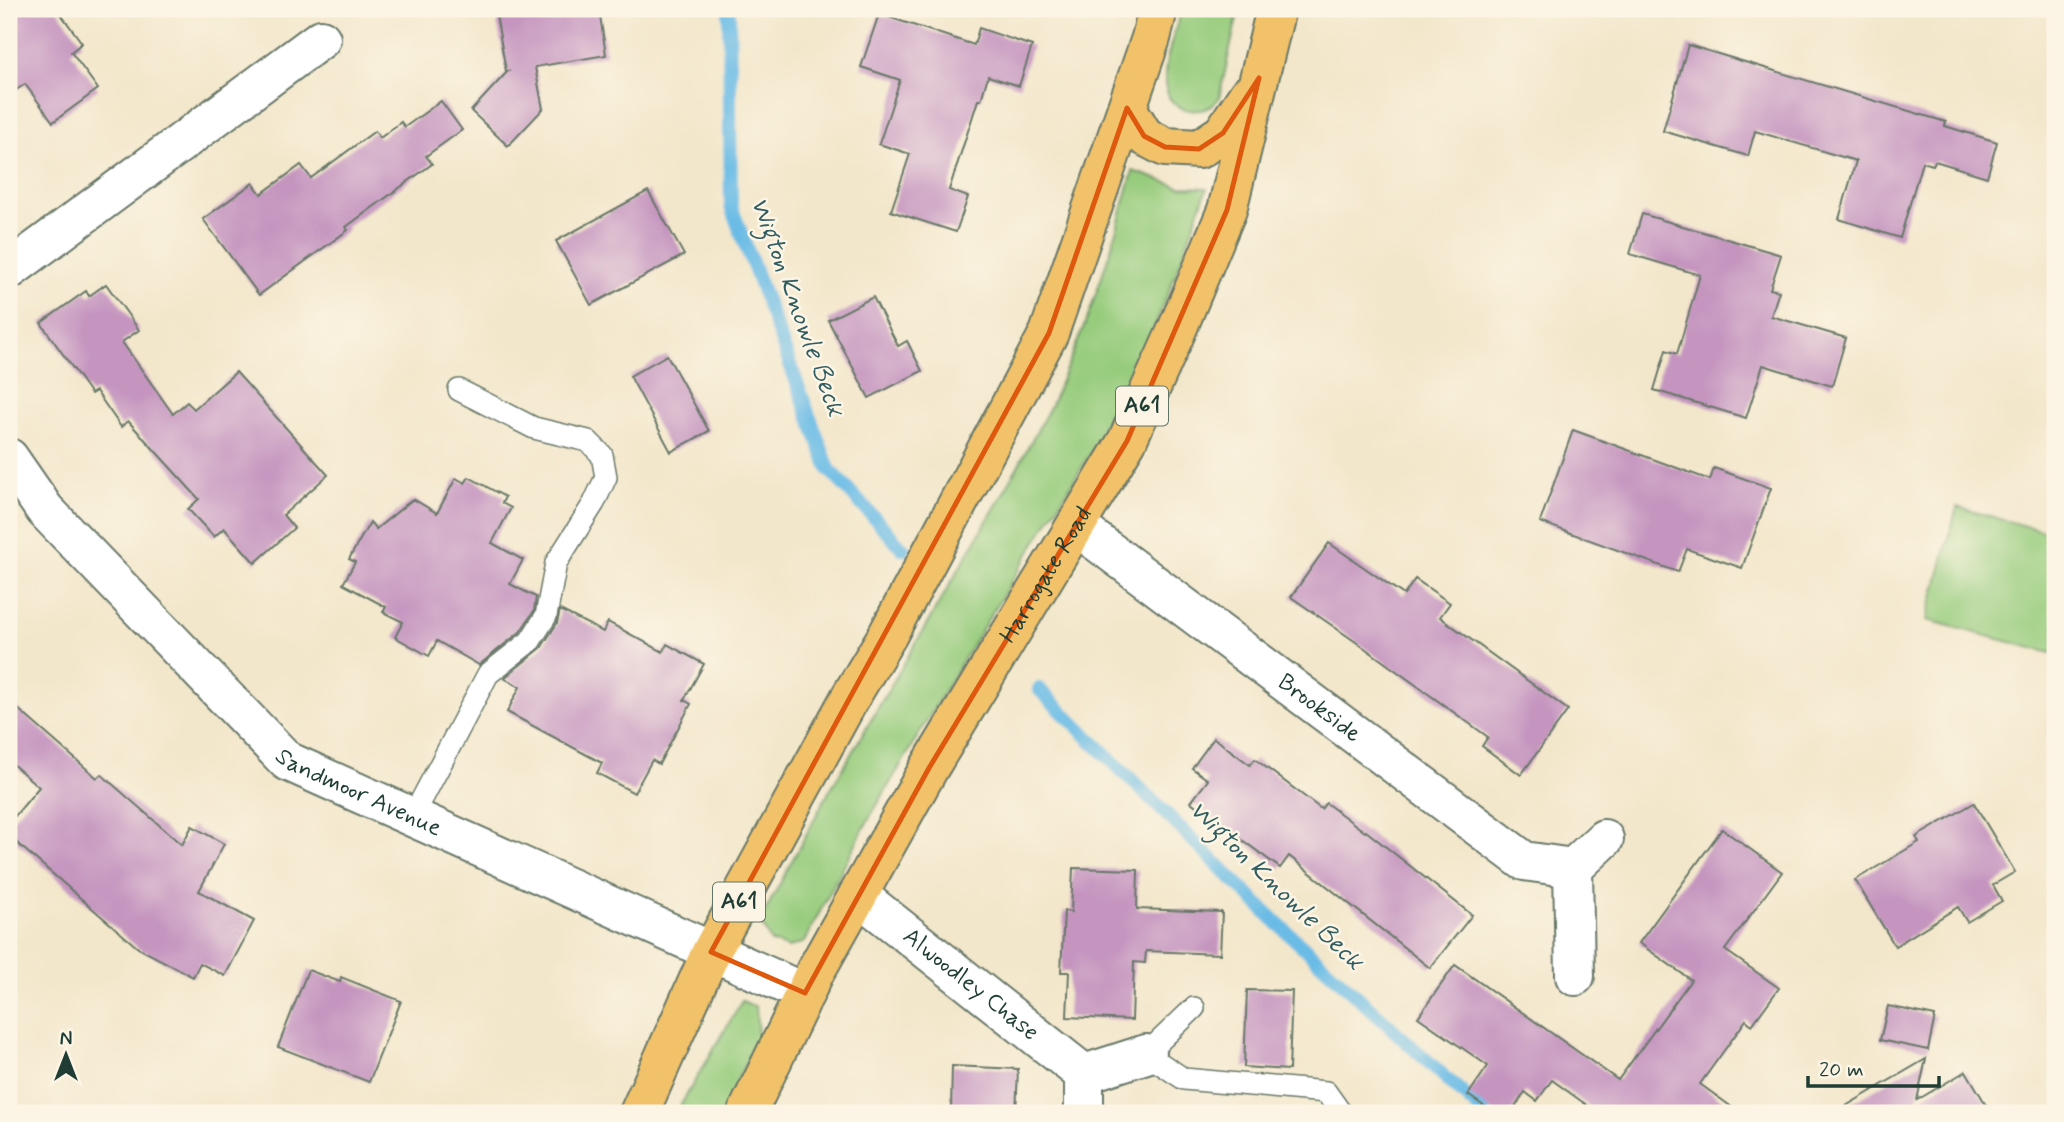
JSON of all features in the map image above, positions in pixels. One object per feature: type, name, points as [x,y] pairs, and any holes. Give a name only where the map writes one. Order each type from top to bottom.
[{"type":"highway","name":"A61","points":[[639,1113],[711,952],[851,696],[887,636],[1049,333],[1127,108],[1158,9]]},
{"type":"highway","name":"Harrogate Road","points":[[747,1113],[805,993],[929,768],[1127,441],[1227,210],[1276,9]]},
{"type":"highway","name":"A61","points":[[1127,108],[1144,136],[1165,147],[1199,149],[1223,133],[1259,78]]},
{"type":"street","points":[[9,270],[321,39]]},
{"type":"street","name":"Sandmoor Avenue","points":[[9,458],[45,510],[287,761],[805,993]]},
{"type":"street","name":"Brookside","points":[[1076,526],[1524,861],[1573,867]]},
{"type":"street","points":[[1575,976],[1573,867],[1604,839]]},
{"type":"street","name":"Alwoodley Chase","points":[[858,895],[1084,1074]]},
{"type":"street","points":[[1084,1113],[1084,1074],[1146,1054]]},
{"type":"lane","points":[[412,818],[488,674],[530,641],[546,615],[556,563],[594,503],[606,477],[602,455],[588,441],[534,428],[458,390]]},
{"type":"lane","points":[[1194,1008],[1146,1054],[1184,1079],[1326,1092],[1341,1113]]},
{"type":"highlighted area","points":[[1259,78],[1227,210],[1127,441],[929,768],[805,993],[711,952],[1049,333],[1127,108],[1144,136],[1165,147],[1199,149],[1223,133]]},
{"type":"green space","points":[[1182,9],[1239,9],[1219,98],[1203,110],[1190,110],[1176,105],[1168,95],[1165,83],[1169,51]]},
{"type":"green space","points":[[1133,171],[1180,187],[1207,188],[1147,345],[1103,433],[867,822],[804,942],[789,948],[771,942],[760,921],[826,797],[1004,492],[1051,405],[1088,317]]},
{"type":"green space","points":[[1957,507],[2055,534],[2055,654],[1927,620]]},
{"type":"green space","points":[[742,1001],[756,1007],[758,1036],[722,1113],[676,1113]]},
{"type":"building","points":[[9,9],[57,9],[82,43],[71,52],[98,89],[53,122],[25,84],[9,95]]},
{"type":"building","points":[[495,9],[599,9],[606,55],[535,67],[543,109],[508,146],[471,111],[508,71]]},
{"type":"building","points":[[879,14],[974,45],[979,28],[1032,46],[1019,86],[988,76],[981,100],[978,100],[949,190],[968,197],[956,232],[891,211],[910,154],[879,144],[900,80],[861,67]]},
{"type":"building","points":[[1688,45],[1946,122],[1945,126],[1997,142],[1987,177],[1935,161],[1933,165],[1922,162],[1900,238],[1839,219],[1856,161],[1755,131],[1748,156],[1663,131]]},
{"type":"building","points":[[441,101],[462,130],[426,156],[432,164],[259,295],[203,219],[253,183],[261,194],[301,165],[311,178],[375,131],[380,138],[401,122],[405,127]]},
{"type":"building","points":[[648,191],[684,255],[591,305],[556,241]]},
{"type":"building","points":[[1642,214],[1781,255],[1770,289],[1779,291],[1771,316],[1846,338],[1832,386],[1763,365],[1746,418],[1654,390],[1666,350],[1677,354],[1700,275],[1630,254]]},
{"type":"building","points":[[106,284],[139,330],[122,342],[173,414],[187,402],[194,409],[236,372],[328,475],[283,515],[294,528],[255,563],[224,528],[214,537],[188,509],[199,499],[128,421],[121,427],[96,391],[91,394],[41,323],[86,291],[89,296]]},
{"type":"building","points":[[873,297],[898,346],[907,341],[922,371],[869,398],[828,320]]},
{"type":"building","points":[[667,355],[709,431],[671,452],[630,376]]},
{"type":"building","points":[[1573,430],[1710,480],[1714,468],[1771,488],[1742,568],[1687,549],[1678,572],[1540,522]]},
{"type":"building","points":[[469,477],[505,497],[502,503],[511,508],[492,543],[523,560],[510,584],[536,597],[534,611],[520,632],[479,665],[437,641],[429,656],[395,637],[403,622],[383,612],[386,607],[343,584],[355,562],[349,559],[370,522],[376,529],[413,499],[437,513],[456,478],[465,483]]},
{"type":"building","points":[[1329,543],[1404,595],[1415,579],[1450,603],[1440,617],[1568,710],[1521,775],[1482,746],[1488,737],[1291,597]]},
{"type":"building","points":[[560,610],[603,632],[608,622],[663,652],[667,644],[704,664],[684,700],[691,704],[659,764],[652,760],[634,793],[597,773],[602,763],[507,712],[520,687],[504,678],[541,648],[557,623]]},
{"type":"building","points":[[9,701],[97,778],[101,774],[182,845],[192,826],[224,844],[199,891],[254,921],[225,976],[200,963],[193,977],[138,948],[9,836],[9,823],[39,787],[9,761]]},
{"type":"building","points":[[1214,738],[1250,765],[1255,759],[1321,809],[1326,803],[1366,831],[1472,915],[1430,968],[1289,856],[1280,868],[1191,802],[1208,780],[1192,768]]},
{"type":"building","points":[[1974,803],[2015,872],[1993,885],[2002,901],[1967,922],[1958,907],[1895,946],[1855,880],[1919,842],[1916,837]]},
{"type":"building","points":[[1722,829],[1782,872],[1725,950],[1779,988],[1752,1025],[1746,1020],[1700,1084],[1740,1113],[1594,1113],[1595,1111],[1552,1080],[1537,1101],[1525,1092],[1511,1113],[1494,1113],[1468,1095],[1488,1066],[1418,1017],[1455,965],[1618,1080],[1691,980],[1639,943]]},
{"type":"building","points":[[1073,868],[1138,870],[1137,909],[1222,912],[1220,954],[1146,951],[1145,963],[1134,962],[1132,1020],[1067,1017],[1069,972],[1061,972],[1064,911],[1071,912]]},
{"type":"building","points":[[308,970],[340,982],[341,977],[401,1001],[369,1082],[278,1047]]},
{"type":"building","points":[[1247,990],[1292,991],[1289,1070],[1244,1067]]},
{"type":"building","points":[[1888,1006],[1935,1016],[1928,1050],[1880,1040]]},
{"type":"building","points":[[1926,1059],[1917,1100],[1966,1071],[1991,1113],[1834,1113]]},
{"type":"building","points":[[952,1066],[1018,1069],[1016,1113],[951,1113]]},
{"type":"waterway","name":"Wigton Knowle Beck","points":[[729,9],[731,206],[829,469],[903,549]]},
{"type":"waterway","name":"Wigton Knowle Beck","points":[[1039,689],[1274,920],[1484,1113]]}]
